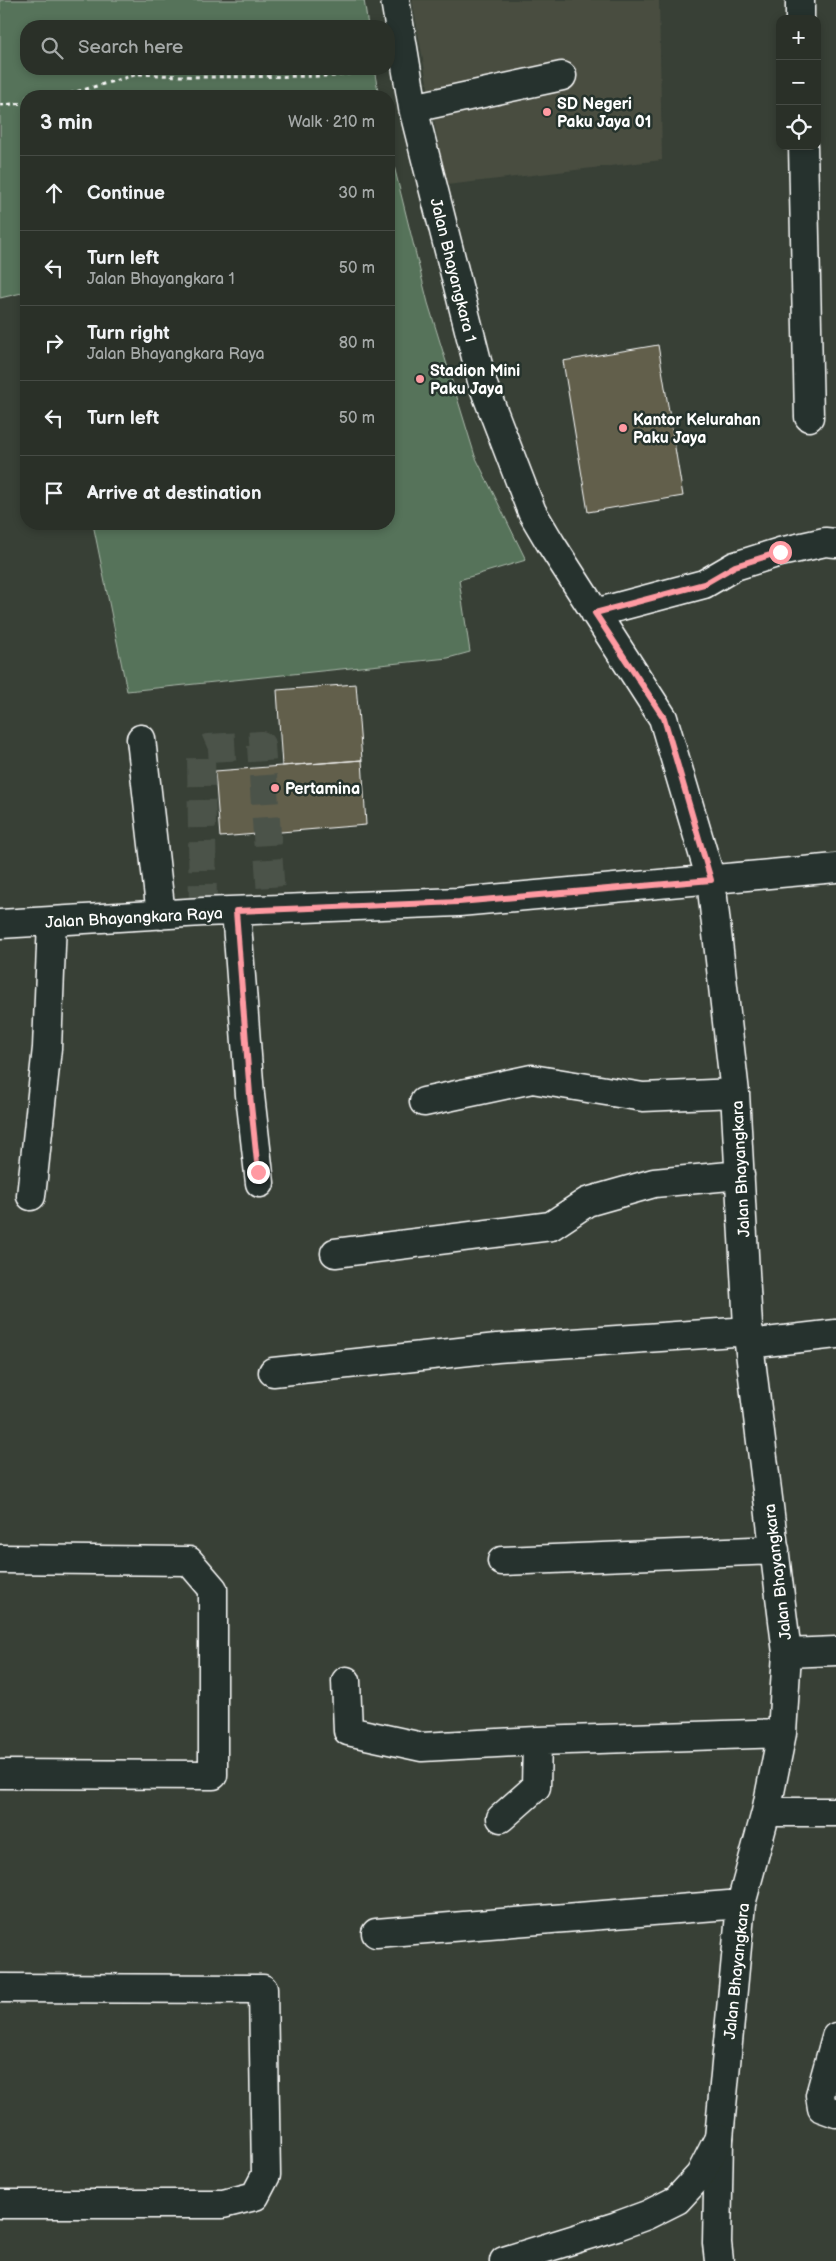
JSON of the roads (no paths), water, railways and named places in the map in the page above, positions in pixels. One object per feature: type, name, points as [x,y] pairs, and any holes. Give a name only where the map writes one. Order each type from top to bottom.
[{"type":"street","name":"Jalan Bhayangkara 1","points":[[395,0],[413,108],[483,385],[532,512],[664,718],[711,880]]},
{"type":"street","points":[[800,0],[800,15]]},
{"type":"street","points":[[413,108],[562,76]]},
{"type":"street","points":[[803,150],[809,417]]},
{"type":"street","points":[[595,613],[704,584],[735,566],[780,552],[825,542],[836,544]]},
{"type":"street","points":[[141,739],[161,915]]},
{"type":"street","name":"Jalan Bhayangkara Raya","points":[[0,924],[236,911],[459,902],[836,868]]},
{"type":"street","name":"Jalan Bhayangkara","points":[[711,880],[735,1093],[749,1337],[787,1653],[782,1733],[766,1812],[741,1904],[719,2138],[717,2243],[719,2261]]},
{"type":"street","points":[[236,911],[250,1095],[260,1183]]},
{"type":"street","points":[[31,1196],[47,1048],[52,921]]},
{"type":"street","points":[[424,1102],[532,1079],[643,1098],[735,1093]]},
{"type":"street","points":[[335,1252],[551,1226],[587,1202],[654,1183],[740,1175]]},
{"type":"street","points":[[273,1372],[497,1348],[836,1334]]},
{"type":"street","points":[[502,1561],[775,1550]]},
{"type":"street","points":[[0,1559],[190,1561],[213,1589],[213,1775],[0,1774]]},
{"type":"street","points":[[787,1653],[836,1651]]},
{"type":"street","points":[[346,1681],[348,1732],[422,1747],[782,1733]]},
{"type":"street","points":[[501,1818],[536,1787],[538,1741]]},
{"type":"street","points":[[766,1812],[836,1812]]},
{"type":"street","points":[[376,1932],[741,1904]]},
{"type":"street","points":[[0,1988],[264,1990],[266,2175],[255,2196],[223,2204],[0,2204]]},
{"type":"street","points":[[836,2037],[820,2095],[822,2108],[836,2112]]},
{"type":"street","points":[[504,2261],[617,2226],[648,2215],[677,2200],[700,2175],[719,2138]]},
{"type":"tunnel","points":[[203,912],[201,751],[208,748],[261,745],[272,910]]},
{"type":"place","name":"SD Negeri Paku Jaya 01","points":[[547,112]]},
{"type":"place","name":"Stadion Mini Paku Jaya","points":[[420,379]]},
{"type":"place","name":"Kantor Kelurahan Paku Jaya","points":[[623,428]]},
{"type":"place","name":"Pertamina","points":[[275,788]]}]
